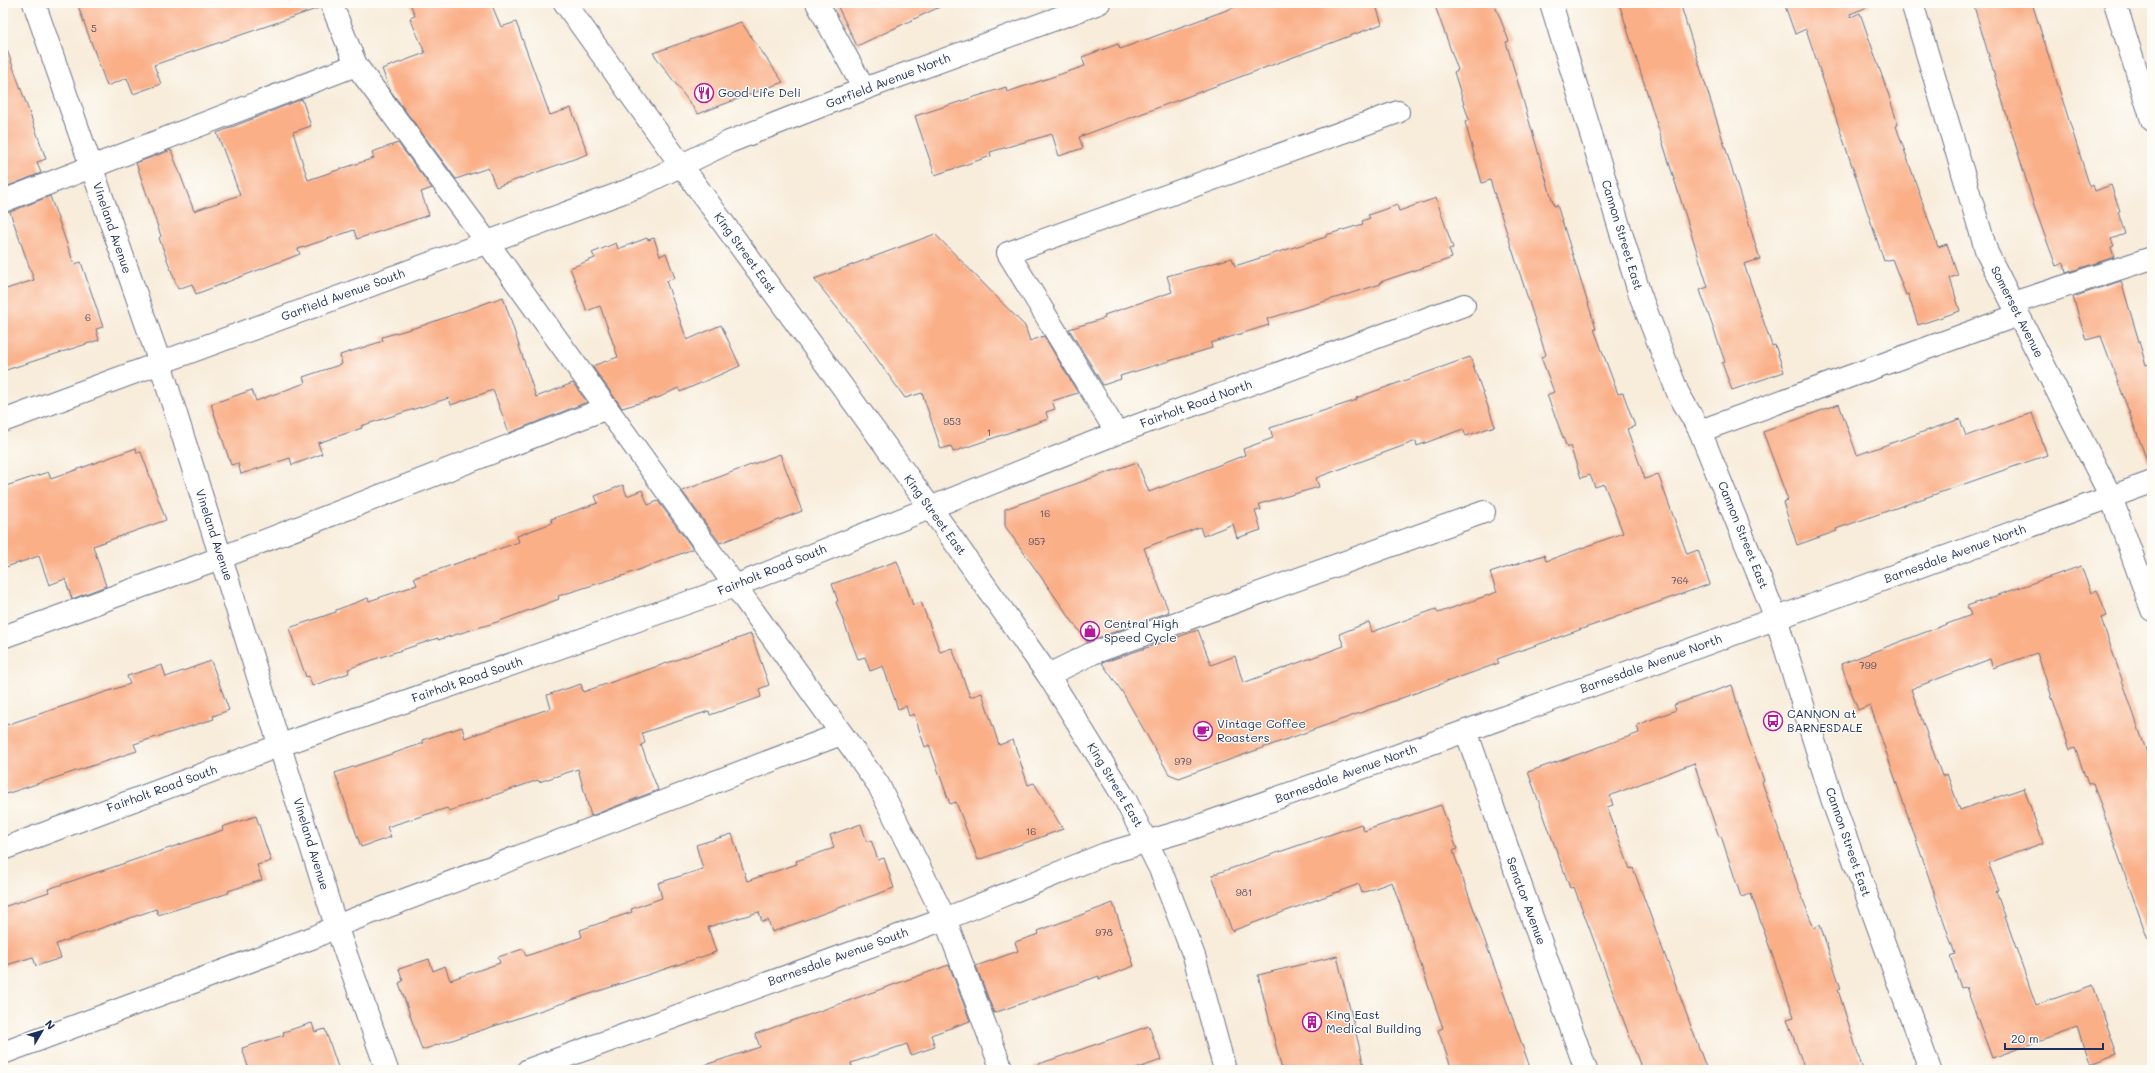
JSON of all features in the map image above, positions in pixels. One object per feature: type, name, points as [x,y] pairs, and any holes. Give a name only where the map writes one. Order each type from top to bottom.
[{"type":"street","name":"Vineland Avenue","points":[[34,3],[160,363],[220,558],[281,745],[336,926],[387,1070]]},
{"type":"street","points":[[332,3],[356,66],[487,242],[878,784],[945,919],[1002,1070]]},
{"type":"street","name":"King Street East","points":[[566,3],[681,165],[930,507],[1048,675],[1125,799],[1147,840],[1161,871],[1194,956],[1225,1070]]},
{"type":"street","points":[[817,3],[864,89]]},
{"type":"street","name":"Garfield Avenue North","points":[[681,165],[729,142],[864,89],[1099,3]]},
{"type":"street","name":"Cannon Street East","points":[[1552,3],[1640,295],[1678,393],[1700,431],[1776,618],[1834,805],[1930,1070]]},
{"type":"street","name":"Somerset Avenue","points":[[1912,3],[1987,253],[2111,498],[2152,610]]},
{"type":"street","points":[[2115,3],[2152,120]]},
{"type":"street","points":[[3,201],[356,66]]},
{"type":"street","points":[[1117,433],[1008,253],[1398,112]]},
{"type":"street","name":"Garfield Avenue South","points":[[3,421],[637,187],[681,165]]},
{"type":"street","points":[[1700,431],[2152,258]]},
{"type":"street","name":"Fairholt Road North","points":[[930,507],[1117,433],[1464,306]]},
{"type":"street","points":[[3,637],[220,558],[607,408]]},
{"type":"street","name":"Barnesdale Avenue North","points":[[1147,840],[1190,829],[1466,731],[2152,482]]},
{"type":"street","name":"Fairholt Road South","points":[[3,849],[281,745],[735,586],[930,507]]},
{"type":"street","points":[[1048,675],[1093,654],[1484,512]]},
{"type":"street","name":"Senator Avenue","points":[[1466,731],[1586,1070]]},
{"type":"street","points":[[3,1053],[317,936],[336,926],[841,734]]},
{"type":"street","name":"Barnesdale Avenue South","points":[[528,1070],[945,919],[1105,854],[1147,840]]},
{"type":"building","points":[[77,3],[319,3],[319,8],[154,65],[161,84],[133,94],[127,78],[107,86]]},
{"type":"building","points":[[410,3],[491,3],[501,27],[516,22],[550,115],[571,108],[588,154],[496,187],[488,168],[456,179],[390,90],[382,69],[425,53],[410,18],[415,16]]},
{"type":"building","points":[[836,3],[948,3],[857,46]]},
{"type":"building","points":[[1246,3],[1375,3],[1382,24],[1079,137],[1083,148],[1059,156],[1052,134],[990,152],[991,156],[935,175],[915,116],[1006,87],[1007,92],[1085,66],[1082,57],[1118,44],[1120,49]]},
{"type":"building","points":[[1434,3],[1494,3],[1509,41],[1506,42],[1554,206],[1557,205],[1596,329],[1594,329],[1618,394],[1623,393],[1635,426],[1627,429],[1645,479],[1658,474],[1687,554],[1698,550],[1710,584],[1497,659],[1499,663],[1179,778],[1169,774],[1123,693],[1102,663],[1198,630],[1211,665],[1235,656],[1243,683],[1344,646],[1339,634],[1369,622],[1372,632],[1436,609],[1438,613],[1497,592],[1490,573],[1544,555],[1546,561],[1623,533],[1604,484],[1595,487],[1590,475],[1581,478],[1570,446],[1567,448],[1547,395],[1554,392],[1541,357],[1546,355],[1490,180],[1482,183],[1465,122],[1469,120],[1454,72],[1458,70]]},
{"type":"building","points":[[1619,3],[1680,3],[1760,259],[1744,264],[1772,346],[1775,345],[1784,372],[1732,390],[1722,363],[1725,362],[1700,290],[1708,287]]},
{"type":"building","points":[[1784,3],[1869,3],[1870,6],[1850,14],[1851,17],[1860,13],[1889,96],[1898,125],[1896,126],[1938,247],[1947,244],[1958,275],[1950,278],[1960,311],[1918,325],[1908,294],[1906,295],[1892,259],[1884,261],[1806,29],[1795,34]]},
{"type":"building","points":[[1973,3],[2032,3],[2090,187],[2093,185],[2095,191],[2111,185],[2120,211],[2118,212],[2125,234],[2111,239],[2114,246],[2111,247],[2114,257],[2066,273],[2064,263],[2056,266],[2034,206]]},
{"type":"building","points":[[741,22],[783,82],[698,114],[653,53]]},
{"type":"building","points":[[6,47],[46,159],[37,162],[41,173],[3,188],[3,48]]},
{"type":"building","points":[[302,99],[311,126],[293,132],[308,180],[374,158],[372,152],[398,143],[432,188],[421,192],[429,215],[357,239],[354,230],[298,249],[300,254],[196,294],[192,284],[178,289],[159,238],[161,236],[136,163],[171,150],[194,211],[240,195],[217,133]]},
{"type":"building","points":[[50,196],[74,264],[81,262],[103,327],[96,329],[99,340],[3,371],[3,290],[34,280],[10,212]]},
{"type":"building","points":[[1436,198],[1453,248],[1449,249],[1452,258],[1380,282],[1381,284],[1267,319],[1269,325],[1211,343],[1212,348],[1120,376],[1121,379],[1103,385],[1069,329],[1105,318],[1104,315],[1172,292],[1167,276],[1232,258],[1235,266],[1363,224],[1362,221],[1370,218],[1368,215],[1397,205],[1399,211]]},
{"type":"building","points":[[935,234],[1025,326],[1030,341],[1044,336],[1078,393],[1052,401],[1055,409],[1046,412],[1048,419],[953,452],[951,446],[941,449],[922,393],[905,398],[866,344],[814,279]]},
{"type":"building","points":[[647,238],[648,240],[654,238],[660,256],[666,253],[675,278],[666,281],[687,340],[721,325],[740,366],[680,392],[678,388],[660,397],[622,408],[592,366],[618,357],[600,306],[587,311],[570,268],[595,258],[592,253],[616,243],[618,249]]},
{"type":"building","points":[[2121,281],[2146,365],[2152,363],[2152,465],[2149,466],[2101,336],[2086,340],[2073,297]]},
{"type":"building","points":[[503,297],[536,397],[573,383],[587,402],[509,433],[493,390],[451,405],[449,398],[361,426],[362,428],[318,443],[322,454],[292,465],[290,458],[241,474],[238,463],[231,465],[211,404],[252,390],[256,401],[305,383],[303,377],[342,364],[340,355],[383,341],[382,337],[421,326]]},
{"type":"building","points":[[1470,357],[1495,426],[1466,436],[1463,429],[1417,446],[1416,441],[1316,478],[1319,487],[1259,504],[1261,510],[1255,511],[1261,530],[1237,538],[1233,524],[1203,536],[1200,527],[1144,548],[1169,612],[1087,642],[1005,526],[1005,509],[1137,462],[1149,492],[1245,455],[1243,449],[1273,438],[1270,428],[1357,400],[1356,398]]},
{"type":"building","points":[[1839,404],[1857,455],[1960,419],[1966,436],[2032,413],[2047,455],[1836,529],[1837,531],[1797,545],[1783,502],[1788,500],[1763,432]]},
{"type":"building","points":[[136,448],[137,453],[141,452],[166,520],[93,546],[106,586],[72,599],[65,579],[49,585],[39,556],[3,568],[3,487],[48,472],[51,479]]},
{"type":"building","points":[[780,454],[802,511],[720,543],[682,491]]},
{"type":"building","points":[[623,485],[627,496],[642,490],[648,505],[658,501],[693,549],[625,575],[558,596],[559,599],[497,622],[438,640],[438,638],[378,658],[348,669],[349,673],[312,686],[309,676],[306,677],[289,628],[336,612],[336,610],[368,598],[369,601],[417,585],[414,578],[519,542],[517,536],[552,523],[551,519],[598,503],[595,496]]},
{"type":"building","points":[[897,561],[913,605],[921,602],[940,652],[952,648],[970,697],[982,693],[999,745],[1013,740],[1028,785],[1034,783],[1063,829],[978,860],[956,802],[950,804],[929,745],[925,747],[914,714],[909,716],[906,706],[898,709],[883,666],[870,671],[865,657],[858,659],[836,602],[838,601],[832,584]]},
{"type":"building","points":[[2081,566],[2091,593],[2097,590],[2107,616],[2101,618],[2152,768],[2152,939],[2148,940],[2093,783],[2088,784],[2075,748],[2070,750],[2037,653],[1993,668],[1990,659],[1911,689],[1942,776],[1947,774],[1960,810],[2024,788],[2043,843],[1988,863],[1999,890],[1996,891],[2036,1005],[2093,985],[2117,1054],[2090,1064],[2077,1028],[1992,1058],[1966,987],[1961,988],[1950,956],[1955,954],[1870,705],[1858,710],[1841,664],[1971,615],[1967,606]]},
{"type":"building","points":[[751,634],[769,685],[759,689],[761,697],[710,715],[709,711],[642,733],[645,743],[641,745],[658,790],[591,816],[578,769],[539,782],[538,780],[449,811],[447,808],[387,827],[391,837],[361,847],[335,773],[424,743],[422,740],[462,727],[465,738],[551,708],[547,695],[581,684],[583,692]]},
{"type":"building","points":[[211,661],[229,710],[213,716],[214,719],[134,744],[137,751],[3,795],[3,726],[130,684],[127,676],[162,665],[166,677]]},
{"type":"building","points":[[1732,685],[1740,714],[1764,781],[1762,782],[1800,892],[1814,928],[1820,925],[1841,989],[1838,990],[1863,1070],[1805,1070],[1787,1019],[1794,1017],[1751,894],[1741,897],[1721,836],[1719,837],[1694,763],[1610,796],[1613,805],[1607,807],[1630,869],[1633,868],[1707,1070],[1642,1070],[1574,887],[1570,888],[1528,772],[1639,733],[1637,725],[1676,710],[1674,705]]},
{"type":"building","points":[[1441,805],[1457,849],[1453,851],[1531,1070],[1452,1070],[1438,1030],[1443,1028],[1392,882],[1362,893],[1359,884],[1232,931],[1212,875],[1361,824],[1364,831]]},
{"type":"building","points":[[256,816],[271,861],[257,865],[262,880],[228,891],[229,893],[158,915],[156,909],[56,944],[61,958],[36,966],[33,957],[3,966],[3,907],[49,892],[48,889],[223,830],[222,827]]},
{"type":"building","points":[[861,824],[867,842],[871,840],[878,860],[884,858],[894,888],[772,932],[768,920],[762,922],[759,912],[708,927],[716,952],[422,1050],[399,983],[403,981],[399,969],[429,959],[433,971],[445,966],[450,980],[500,963],[498,957],[523,949],[526,956],[582,937],[580,930],[632,912],[631,909],[662,898],[658,883],[703,869],[696,845],[732,834],[747,881],[797,864],[796,861],[834,848],[830,835]]},
{"type":"building","points":[[1113,903],[1134,966],[1099,979],[1099,976],[994,1013],[976,966],[1018,951],[1015,942],[1039,934],[1038,931]]},
{"type":"building","name":"King East Medical Building","points":[[1337,956],[1365,1070],[1282,1070],[1258,975]]},
{"type":"building","points":[[949,965],[970,1021],[931,1035],[935,1047],[911,1055],[907,1044],[851,1063],[853,1070],[706,1070],[705,1065],[760,1047],[755,1034]]},
{"type":"building","points":[[312,1023],[315,1032],[325,1029],[339,1070],[249,1070],[242,1048],[284,1035],[283,1032]]},
{"type":"building","points":[[1149,1026],[1161,1060],[1133,1070],[1033,1070],[1033,1066]]},
{"type":"place","name":"Good Life Deli","points":[[704,93]]},
{"type":"place","name":"Central High Speed Cycle","points":[[1090,631]]},
{"type":"place","name":"CANNON at BARNESDALE","points":[[1773,721]]},
{"type":"place","name":"Vintage Coffee Roasters","points":[[1203,731]]},
{"type":"place","name":"King East Medical Building","points":[[1312,1022]]}]
